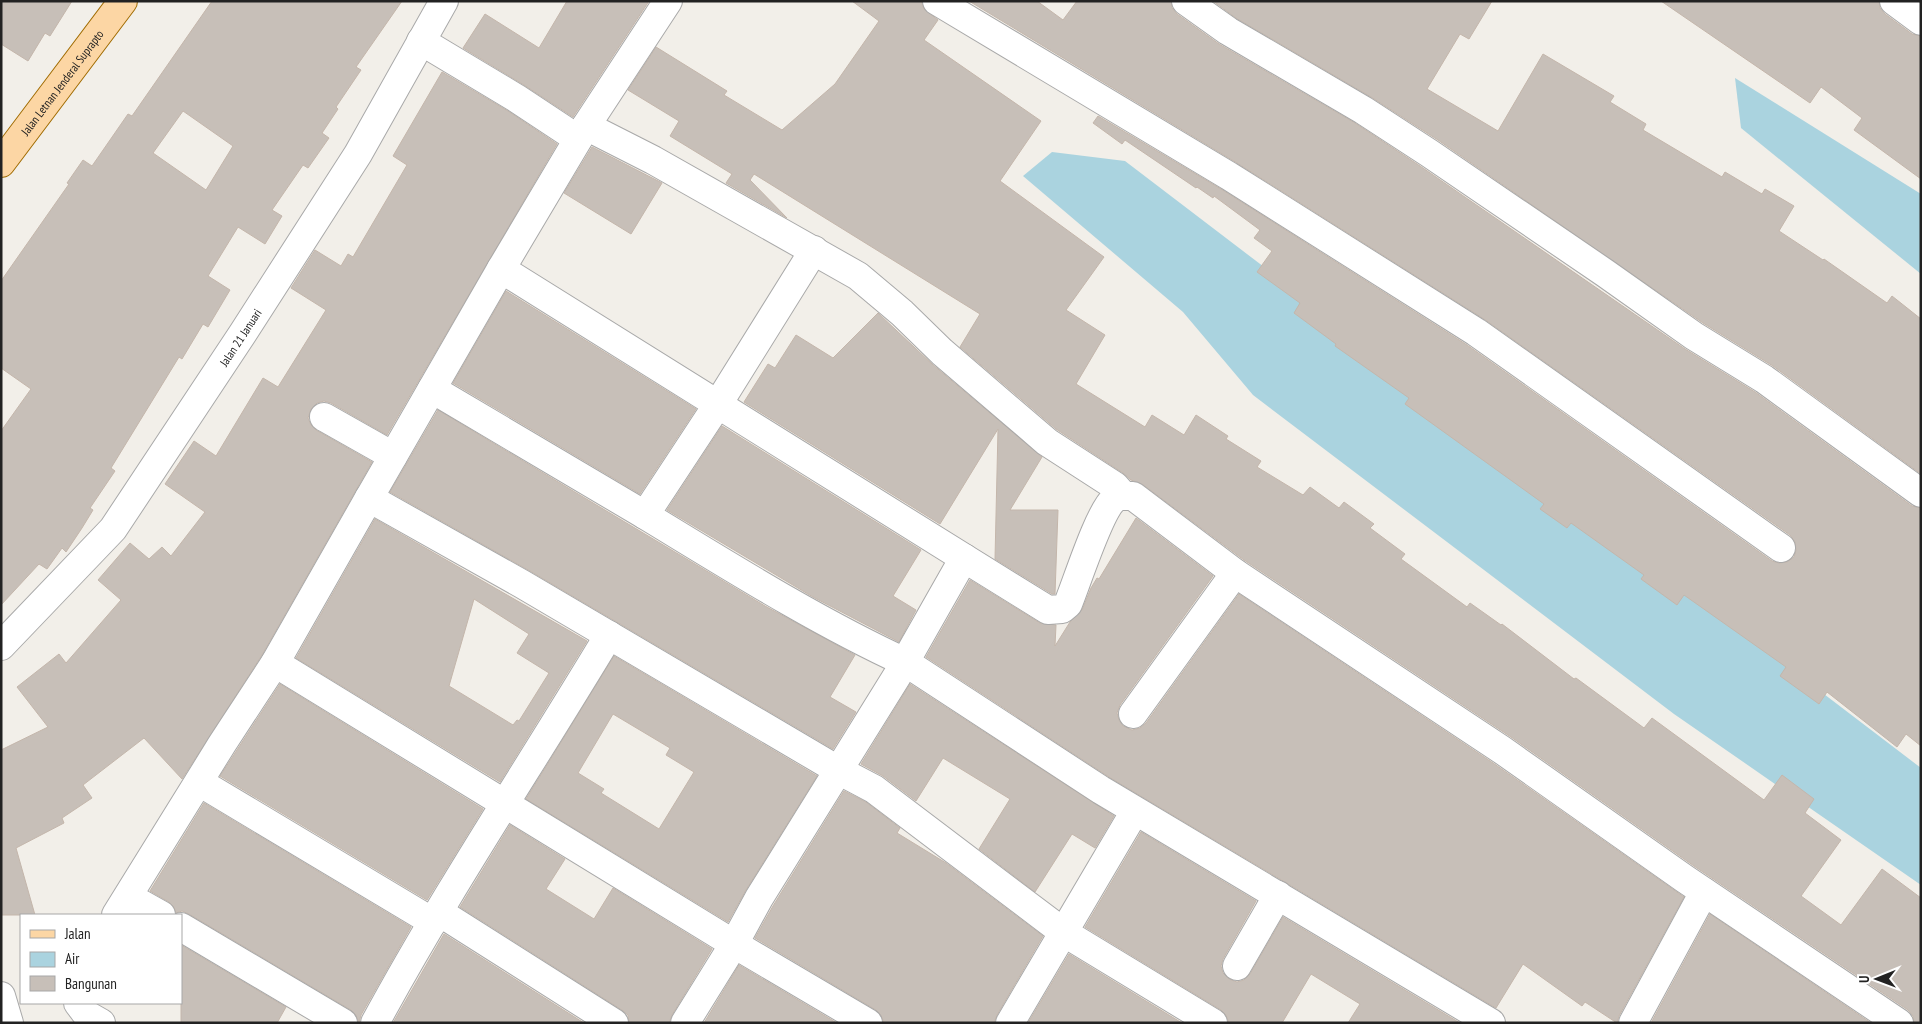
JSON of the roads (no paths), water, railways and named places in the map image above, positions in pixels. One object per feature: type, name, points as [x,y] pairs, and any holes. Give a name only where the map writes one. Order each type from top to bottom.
[{"type":"main road","name":"Jalan Letnan Jenderal Suprapto","points":[[1,163],[123,1]]},
{"type":"street","name":"Jalan 21 Januari","points":[[1,646],[113,528],[243,333],[358,154],[444,1]]},
{"type":"street","points":[[157,914],[122,906],[275,663],[501,268],[582,133],[668,1]]},
{"type":"street","points":[[937,1],[1229,176],[1476,332],[1780,548]]},
{"type":"street","points":[[1186,1],[1228,31],[1363,110],[1429,153],[1694,336],[1764,379],[1921,493]]},
{"type":"street","points":[[1894,1],[1921,20]]},
{"type":"street","points":[[421,42],[516,98],[582,133],[653,160],[858,276],[1047,442],[1116,486],[1123,496]]},
{"type":"street","points":[[645,515],[718,404],[814,250]]},
{"type":"street","points":[[501,268],[1048,610],[1062,609],[1068,604],[1104,512],[1115,498],[1133,496],[1235,573],[1502,750],[1704,892],[1899,1023]]},
{"type":"street","points":[[432,389],[786,598],[875,648],[905,662],[1100,790],[1492,1023]]},
{"type":"street","points":[[324,417],[393,456]]},
{"type":"street","points":[[369,498],[610,636],[838,770],[874,789],[1063,932],[1206,1021]]},
{"type":"street","points":[[685,1023],[734,944],[759,898],[905,662],[964,558]]},
{"type":"street","points":[[1133,714],[1235,573]]},
{"type":"street","points":[[375,1023],[436,917],[610,636]]},
{"type":"street","points":[[275,663],[505,805],[868,1023]]},
{"type":"street","points":[[199,782],[436,917],[614,1023]]},
{"type":"street","points":[[1010,1023],[1135,811]]},
{"type":"street","points":[[1633,1023],[1704,892]]},
{"type":"street","points":[[1236,966],[1278,895]]},
{"type":"street","points":[[182,928],[344,1023]]},
{"type":"street","points":[[1,996],[9,1023]]},
{"type":"street","points":[[79,1004],[87,1015],[101,1023]]},
{"type":"water","points":[[1735,78],[1921,194],[1921,274],[1741,128]]},
{"type":"water","points":[[1052,152],[1125,161],[1921,768],[1921,885],[1674,714],[1253,395],[1183,312],[1023,176]]}]
